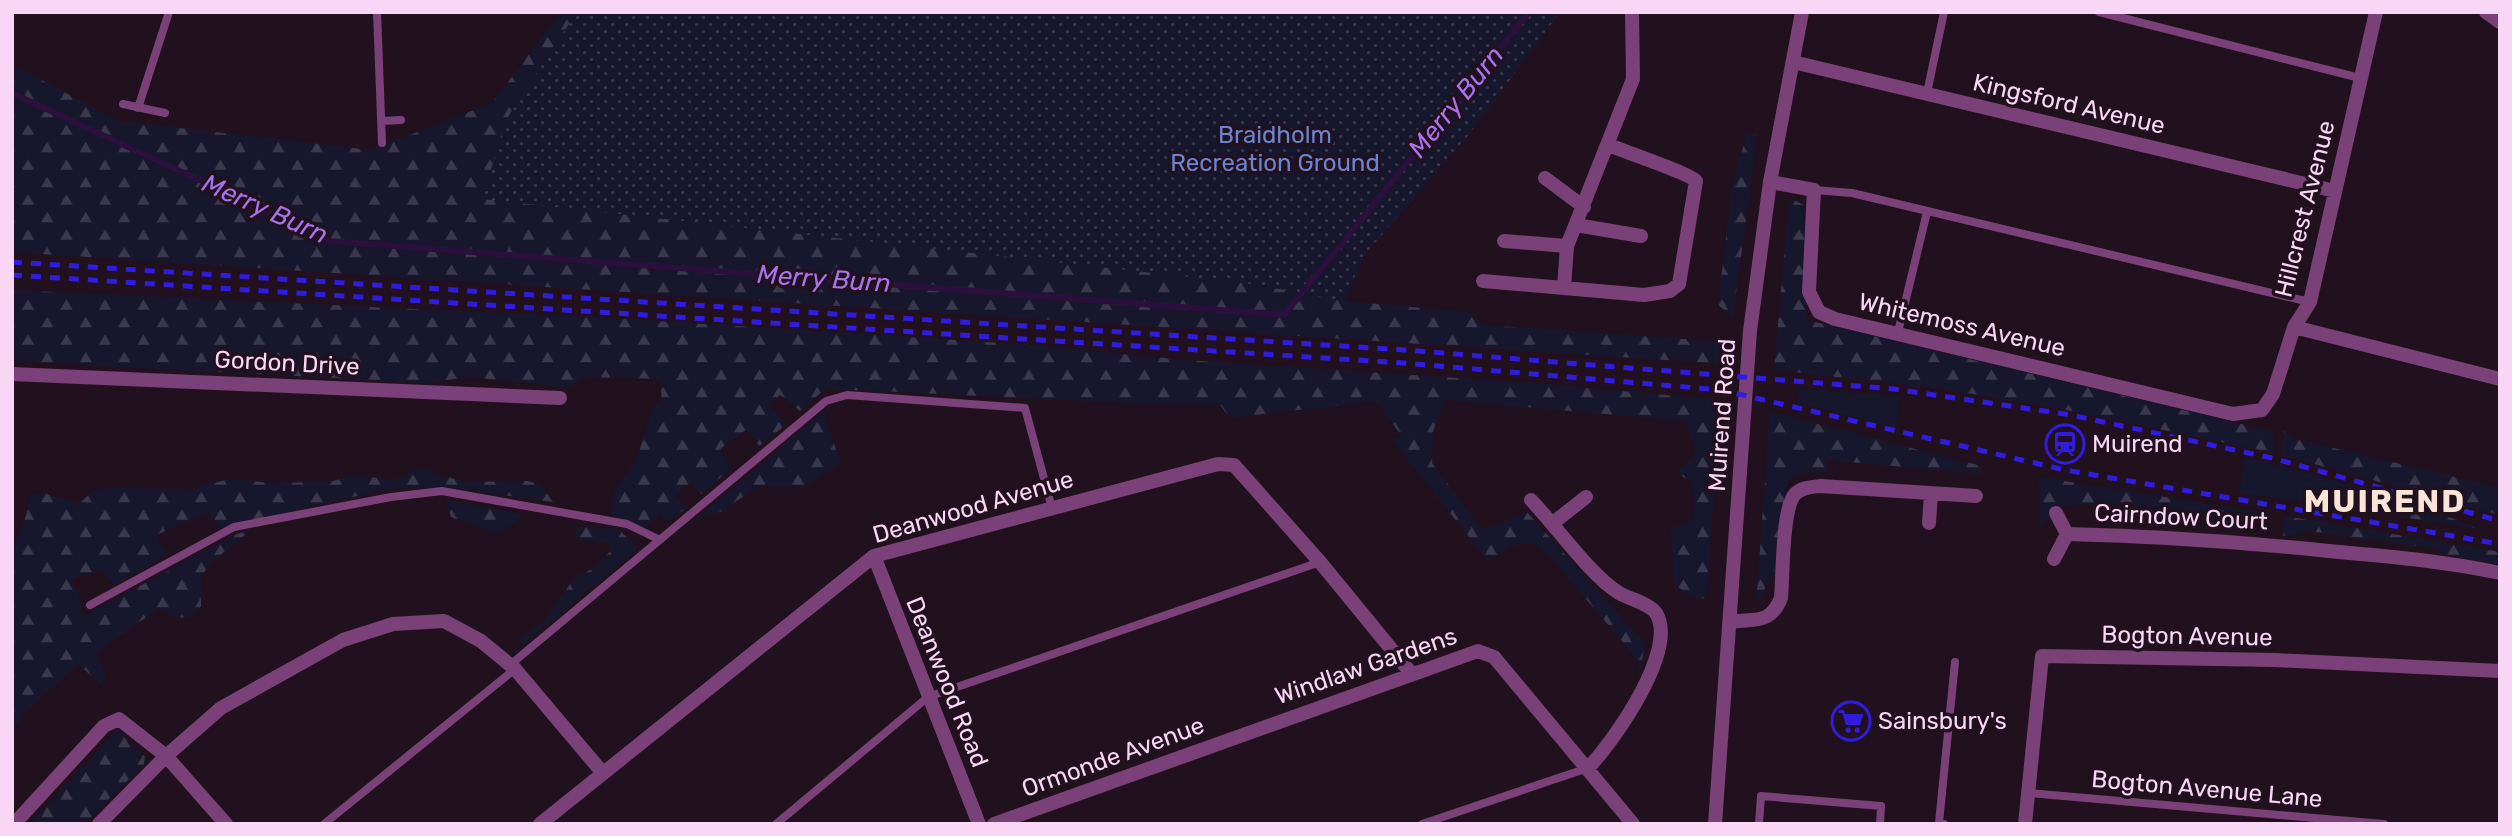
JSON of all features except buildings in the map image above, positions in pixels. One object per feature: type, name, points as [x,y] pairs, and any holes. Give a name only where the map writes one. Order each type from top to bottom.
[{"type":"street","points":[[1564,288],[1567,246],[1633,79],[1632,12]]},
{"type":"street","name":"Muirend Road","points":[[1715,824],[1750,331],[1770,182],[1802,12]]},
{"type":"street","name":"Hillcrest Avenue","points":[[2262,410],[2273,394],[2294,327],[2310,302],[2376,12]]},
{"type":"street","points":[[2486,12],[2500,22]]},
{"type":"street","name":"Kingsford Avenue","points":[[1793,62],[2335,191]]},
{"type":"street","points":[[1483,281],[1644,295],[1670,291],[1679,284],[1696,181],[1690,174],[1652,164],[1609,145]]},
{"type":"street","points":[[1545,178],[1584,207]]},
{"type":"street","points":[[1770,182],[1814,190]]},
{"type":"street","name":"Whitemoss Avenue","points":[[1814,190],[1809,292],[1819,312],[1835,319],[2233,414],[2262,410]]},
{"type":"street","points":[[1576,225],[1641,236]]},
{"type":"street","points":[[1504,241],[1567,246]]},
{"type":"street","points":[[2294,327],[2500,379]]},
{"type":"street","name":"Gordon Drive","points":[[12,374],[560,398]]},
{"type":"street","name":"Deanwood Avenue","points":[[540,824],[873,556],[1219,464],[1234,465],[1320,562],[1411,673]]},
{"type":"street","points":[[1730,622],[1768,618],[1776,610],[1781,597],[1788,509],[1794,494],[1804,488],[1821,485],[1976,496]]},
{"type":"street","points":[[1929,523],[1931,494]]},
{"type":"street","points":[[1553,523],[1586,497]]},
{"type":"street","points":[[1531,500],[1601,578],[1617,592],[1650,607],[1656,613],[1659,623],[1660,647],[1653,669],[1604,751],[1588,768]]},
{"type":"street","name":"Cairndow Court","points":[[2056,513],[2067,534]]},
{"type":"street","name":"Cairndow Court","points":[[2054,559],[2067,534]]},
{"type":"street","name":"Cairndow Court","points":[[2067,534],[2172,536],[2277,545],[2411,559],[2500,573]]},
{"type":"street","name":"Deanwood Road","points":[[873,556],[979,824]]},
{"type":"street","points":[[99,824],[166,755],[221,708],[294,665],[344,640],[393,624],[444,621],[481,641],[513,667],[602,772]]},
{"type":"street","name":"Windlaw Gardens","points":[[1247,732],[1478,652],[1494,657],[1633,824]]},
{"type":"street","name":"Bogton Avenue","points":[[2025,824],[2042,656],[2274,660],[2500,671]]},
{"type":"street","points":[[14,824],[104,726],[119,719],[166,755],[226,824]]},
{"type":"street","name":"Ormonde Avenue","points":[[993,824],[1247,732]]},
{"type":"lane","points":[[138,108],[169,12]]},
{"type":"lane","points":[[377,12],[382,143]]},
{"type":"lane","points":[[1927,93],[1944,12]]},
{"type":"lane","points":[[2099,12],[2360,78]]},
{"type":"lane","points":[[123,104],[165,113]]},
{"type":"lane","points":[[382,121],[401,120]]},
{"type":"lane","points":[[1814,190],[1852,193],[2310,302]]},
{"type":"lane","points":[[1898,332],[1927,212]]},
{"type":"lane","points":[[324,824],[513,667],[658,539],[826,401],[847,396],[1025,408],[1052,508]]},
{"type":"lane","points":[[90,606],[234,527],[391,497],[442,491],[627,524],[658,539]]},
{"type":"lane","points":[[776,824],[928,697],[1320,562]]},
{"type":"lane","points":[[1944,824],[1939,823],[1955,662]]},
{"type":"lane","points":[[1422,824],[1588,768]]},
{"type":"lane","name":"Bogton Avenue Lane","points":[[2028,793],[2384,824]]},
{"type":"lane","points":[[1759,824],[1761,796],[1881,806],[1880,824]]},
{"type":"green space","points":[[561,12],[577,12],[506,120],[1560,12],[1470,133],[1366,253],[1344,301],[1468,312],[1484,325],[1728,342],[1727,364],[12,252],[12,64],[118,121],[371,150],[492,103]]},
{"type":"green space","name":"Braidholm Recreation Ground","points":[[577,12],[1560,12],[1470,133],[1366,253],[1343,301],[1253,284],[482,199],[506,120]]},
{"type":"green space","points":[[1747,133],[1757,135],[1733,317],[1718,305],[1732,187]]},
{"type":"green space","points":[[1792,199],[1804,205],[1806,320],[2267,430],[2274,437],[2274,453],[2062,409],[1938,388],[1774,370],[1789,202]]},
{"type":"green space","points":[[12,290],[625,319],[1018,344],[1185,360],[1533,383],[1721,400],[1706,599],[1692,597],[1675,585],[1671,529],[1694,520],[1693,482],[1677,474],[1696,453],[1686,421],[1445,400],[1433,431],[1432,463],[1483,530],[1527,512],[1645,644],[1639,676],[1638,660],[1546,552],[1530,543],[1510,546],[1488,561],[1393,441],[1401,435],[1376,401],[1230,418],[1220,405],[825,389],[800,411],[780,395],[768,405],[786,425],[759,446],[747,429],[720,449],[732,468],[701,494],[690,483],[675,496],[687,508],[668,521],[659,513],[644,529],[612,515],[613,492],[636,462],[653,407],[662,401],[660,379],[585,377],[569,387],[470,377],[427,383],[12,361]]},
{"type":"green space","points":[[1798,389],[1901,396],[1895,428],[1797,402]]},
{"type":"green space","points":[[830,406],[825,419],[841,463],[805,487],[765,485],[720,512],[700,516]]},
{"type":"green space","points":[[1770,412],[1982,466],[1982,474],[1828,460],[1827,472],[1802,473],[1790,478],[1785,491],[1778,565],[1756,604]]},
{"type":"green space","points":[[2284,431],[2292,438],[2500,488],[2500,515],[2281,455]]},
{"type":"green space","points":[[2245,457],[2398,498],[2395,516],[2239,493]]},
{"type":"green space","points":[[419,468],[465,482],[527,481],[540,484],[553,502],[445,487],[387,489],[221,528],[209,512],[156,535],[167,553],[115,585],[103,571],[72,579],[79,595],[82,617],[237,534],[251,530],[213,561],[201,576],[201,607],[189,618],[175,617],[158,609],[96,652],[105,674],[104,687],[78,664],[28,710],[12,730],[12,549],[26,516],[30,494],[44,493],[79,504],[94,490],[108,488],[192,489],[229,479],[272,483],[329,482],[356,475],[394,480]]},
{"type":"green space","points":[[2039,477],[2272,514],[2272,519],[2242,518],[2240,528],[2171,510],[2102,503],[2055,508],[2040,528]]},
{"type":"green space","points":[[2398,498],[2481,529],[2395,516]]},
{"type":"green space","points":[[445,499],[523,515],[499,534],[451,517]]},
{"type":"green space","points":[[2284,516],[2500,552],[2500,564],[2439,553],[2438,549],[2309,531],[2283,536]]},
{"type":"green space","points":[[574,527],[618,529],[638,548],[523,645],[518,638],[544,622],[575,577],[590,570],[612,550],[606,542],[579,540]]},
{"type":"green space","points":[[117,731],[145,756],[144,764],[84,824],[29,824]]},
{"type":"waterway","name":"Merry Burn","points":[[12,93],[330,241],[1284,315],[1526,16]]},
{"type":"railway","points":[[12,262],[1405,350],[1894,389],[2071,415],[2272,458],[2500,521]]},
{"type":"railway","points":[[12,275],[1404,363],[1721,390],[2065,470],[2500,544]]},
{"type":"place","name":"Muirend","points":[[2065,444]]},
{"type":"place","name":"Sainsbury's","points":[[1851,721]]},
{"type":"district","name":"MUIREND","points":[[2385,501]]}]
